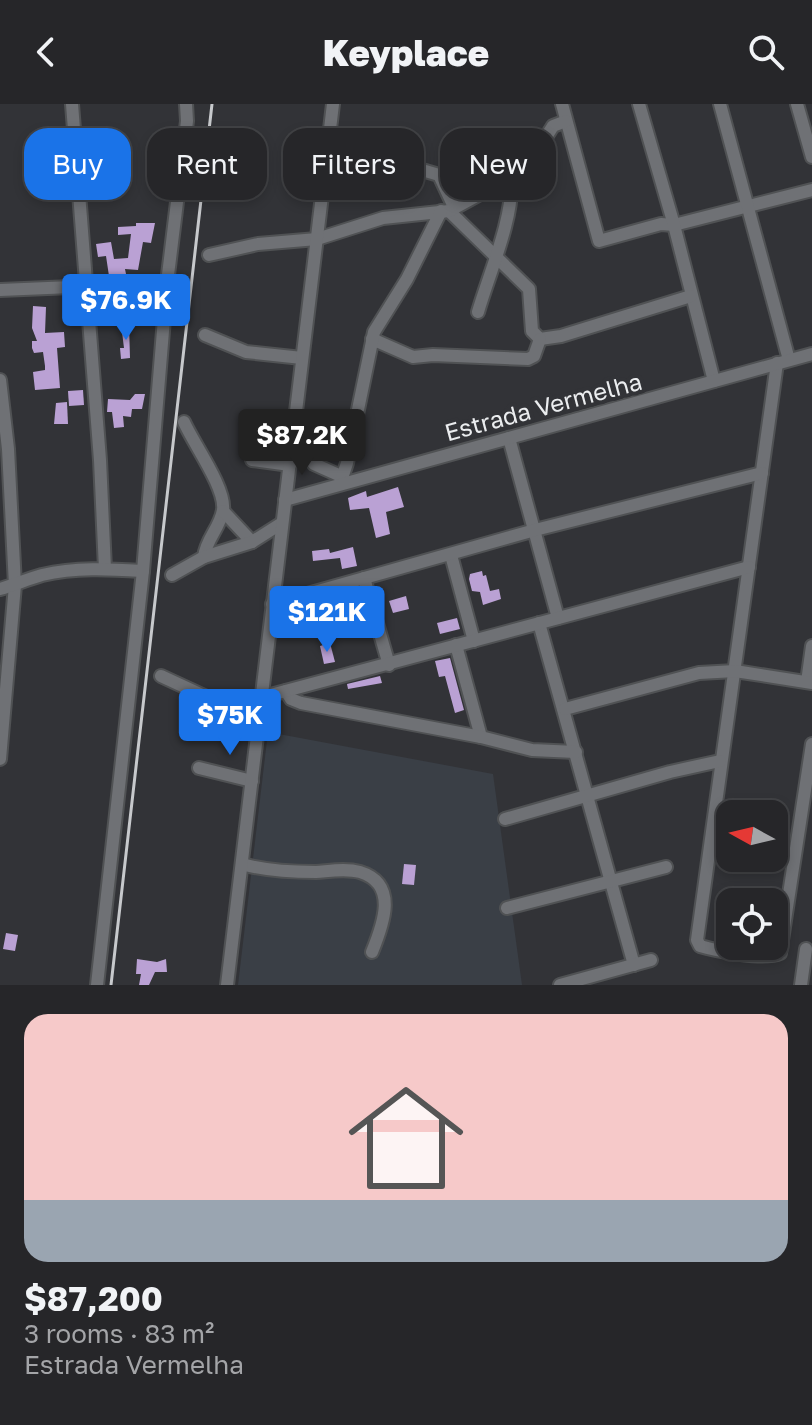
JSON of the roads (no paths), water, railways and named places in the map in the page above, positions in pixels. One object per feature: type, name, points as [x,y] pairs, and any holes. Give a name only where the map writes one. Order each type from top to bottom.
[{"type":"street","points":[[72,104],[100,460],[105,569]]},
{"type":"street","points":[[97,985],[143,571],[167,283],[187,121],[186,104]]},
{"type":"street","points":[[330,128],[333,104]]},
{"type":"street","points":[[562,104],[599,241],[812,190]]},
{"type":"street","points":[[639,104],[714,381]]},
{"type":"street","points":[[716,949],[700,946],[697,940],[762,473],[783,362],[720,104]]},
{"type":"street","points":[[803,111],[812,157]]},
{"type":"street","points":[[552,128],[566,121]]},
{"type":"street","points":[[424,171],[439,175],[448,209],[529,289],[532,331],[540,339]]},
{"type":"street","points":[[227,985],[322,200]]},
{"type":"street","points":[[209,255],[258,244],[317,239],[383,218],[448,209],[468,200]]},
{"type":"street","points":[[478,312],[511,200]]},
{"type":"street","points":[[293,437],[314,464],[341,481],[372,339],[384,312],[448,209]]},
{"type":"street","points":[[0,290],[167,283]]},
{"type":"street","points":[[540,339],[561,336],[691,296]]},
{"type":"street","points":[[205,335],[246,352],[302,358]]},
{"type":"street","points":[[372,339],[413,357],[528,359],[534,356],[540,339]]},
{"type":"street","name":"Estrada Vermelha","points":[[285,500],[341,481],[812,354]]},
{"type":"street","points":[[0,380],[8,449],[15,585],[0,759]]},
{"type":"street","points":[[184,422],[222,498],[223,511],[205,547],[204,557]]},
{"type":"street","points":[[509,438],[558,618]]},
{"type":"street","points":[[252,460],[290,465]]},
{"type":"street","points":[[272,604],[535,530],[762,473]]},
{"type":"street","points":[[223,511],[252,542]]},
{"type":"street","points":[[172,575],[204,557],[252,542],[282,523]]},
{"type":"street","points":[[451,555],[474,641]]},
{"type":"street","points":[[263,697],[749,567]]},
{"type":"street","points":[[0,589],[68,571],[143,571]]},
{"type":"street","points":[[364,578],[389,665]]},
{"type":"street","points":[[539,623],[634,965]]},
{"type":"street","points":[[456,645],[481,737]]},
{"type":"street","points":[[565,709],[699,673],[735,671],[810,682],[812,646]]},
{"type":"street","points":[[161,676],[215,701],[261,712]]},
{"type":"street","points":[[286,691],[291,699],[301,703],[481,737],[532,750],[576,752]]},
{"type":"street","points":[[788,905],[812,744]]},
{"type":"street","points":[[505,819],[670,772],[720,761]]},
{"type":"street","points":[[199,768],[252,781]]},
{"type":"street","points":[[242,864],[262,870],[353,871],[372,878],[380,886],[385,899],[385,916],[372,952]]},
{"type":"street","points":[[507,908],[666,867]]},
{"type":"street","points":[[788,946],[809,950],[801,985]]},
{"type":"street","points":[[560,985],[651,960]]},
{"type":"railway","points":[[111,985],[212,104]]}]
